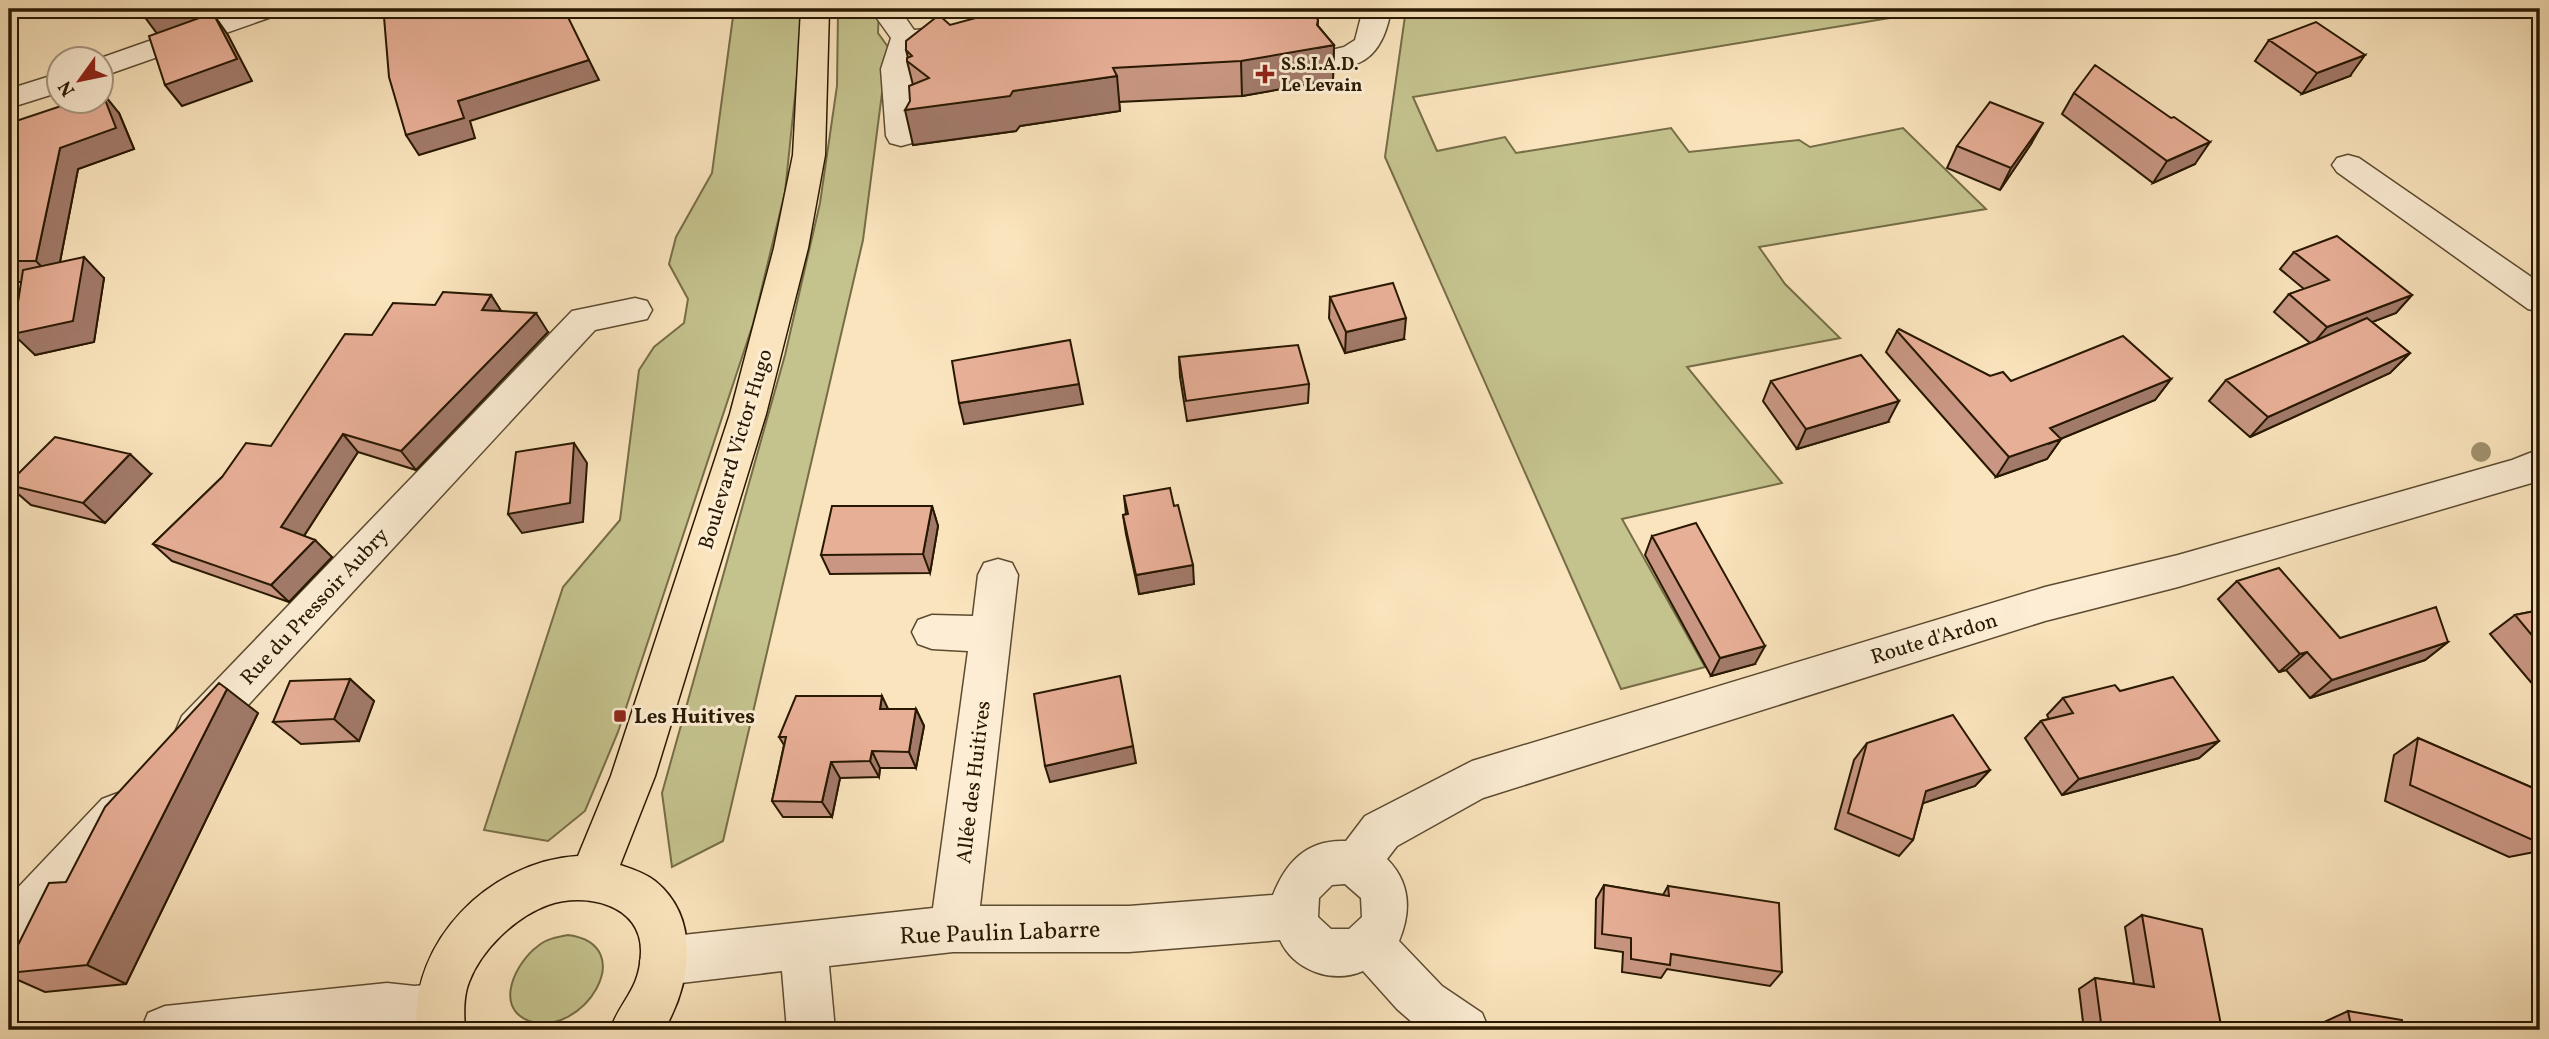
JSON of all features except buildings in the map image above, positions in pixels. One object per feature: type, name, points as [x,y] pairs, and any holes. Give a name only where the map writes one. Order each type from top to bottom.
[{"type":"main road","name":"Boulevard Victor Hugo","points":[[593,876],[605,852],[638,763],[748,414],[791,248],[809,155],[815,9]]},
{"type":"main road","points":[[440,1019],[448,972],[473,931],[504,903],[552,880],[593,876],[639,893],[660,924],[664,961],[659,990],[645,1019],[635,1030]]},
{"type":"street","points":[[116,62],[267,9]]},
{"type":"street","points":[[896,9],[890,18],[905,38],[928,40],[981,32]]},
{"type":"street","points":[[1333,58],[1351,56],[1363,50],[1373,35],[1377,9]]},
{"type":"street","points":[[901,136],[896,69],[905,38]]},
{"type":"street","points":[[9,99],[46,87]]},
{"type":"street","points":[[2348,165],[2540,300]]},
{"type":"street","name":"Rue du Pressoir Aubry","points":[[172,756],[584,320],[635,310]]},
{"type":"street","name":"Route d'Ardon","points":[[1354,866],[1381,831],[1472,781],[2045,604],[2178,571],[2522,472],[2540,464]]},
{"type":"street","name":"Allée des Huitives","points":[[953,929],[998,575]]},
{"type":"street","points":[[932,632],[991,634]]},
{"type":"street","points":[[9,930],[144,787]]},
{"type":"street","points":[[1341,863],[1354,866],[1367,872],[1384,893],[1387,907],[1385,920],[1371,944],[1345,954],[1331,952],[1307,939],[1298,929],[1293,902],[1304,878],[1315,869],[1341,863]]},
{"type":"street","name":"Rue Paulin Labarre","points":[[664,961],[953,929],[1129,929],[1294,915]]},
{"type":"street","points":[[804,944],[811,1030]]},
{"type":"street","points":[[1371,944],[1410,989],[1439,1017],[1465,1030]]},
{"type":"street","points":[[165,1030],[387,1007],[415,1010],[440,1019]]},
{"type":"shaded area","points":[[734,9],[801,9],[802,28],[785,192],[753,324],[618,732],[585,811],[548,841],[484,830],[563,587],[620,520],[639,370],[654,347],[684,323],[688,299],[669,264],[676,237],[712,173]]},
{"type":"shaded area","points":[[838,9],[879,9],[878,33],[888,47],[863,240],[723,841],[672,867],[662,793],[785,355],[820,203],[837,86]]},
{"type":"shaded area","points":[[1406,9],[1944,9],[1413,97],[1437,151],[1505,137],[1516,153],[1671,128],[1689,152],[1799,140],[1810,147],[1903,128],[1986,209],[1759,247],[1785,284],[1840,338],[1687,367],[1782,483],[1622,519],[1705,667],[1621,689],[1385,157]]},
{"type":"shaded area","points":[[568,935],[590,942],[601,955],[602,971],[596,988],[585,1004],[568,1017],[549,1023],[529,1021],[512,1006],[510,995],[516,973],[522,962],[541,944]]},
{"type":"place","name":"S.S.I.A.D. Le Levain","points":[[1265,74]]},
{"type":"place","name":"Les Huitives","points":[[620,716]]}]
